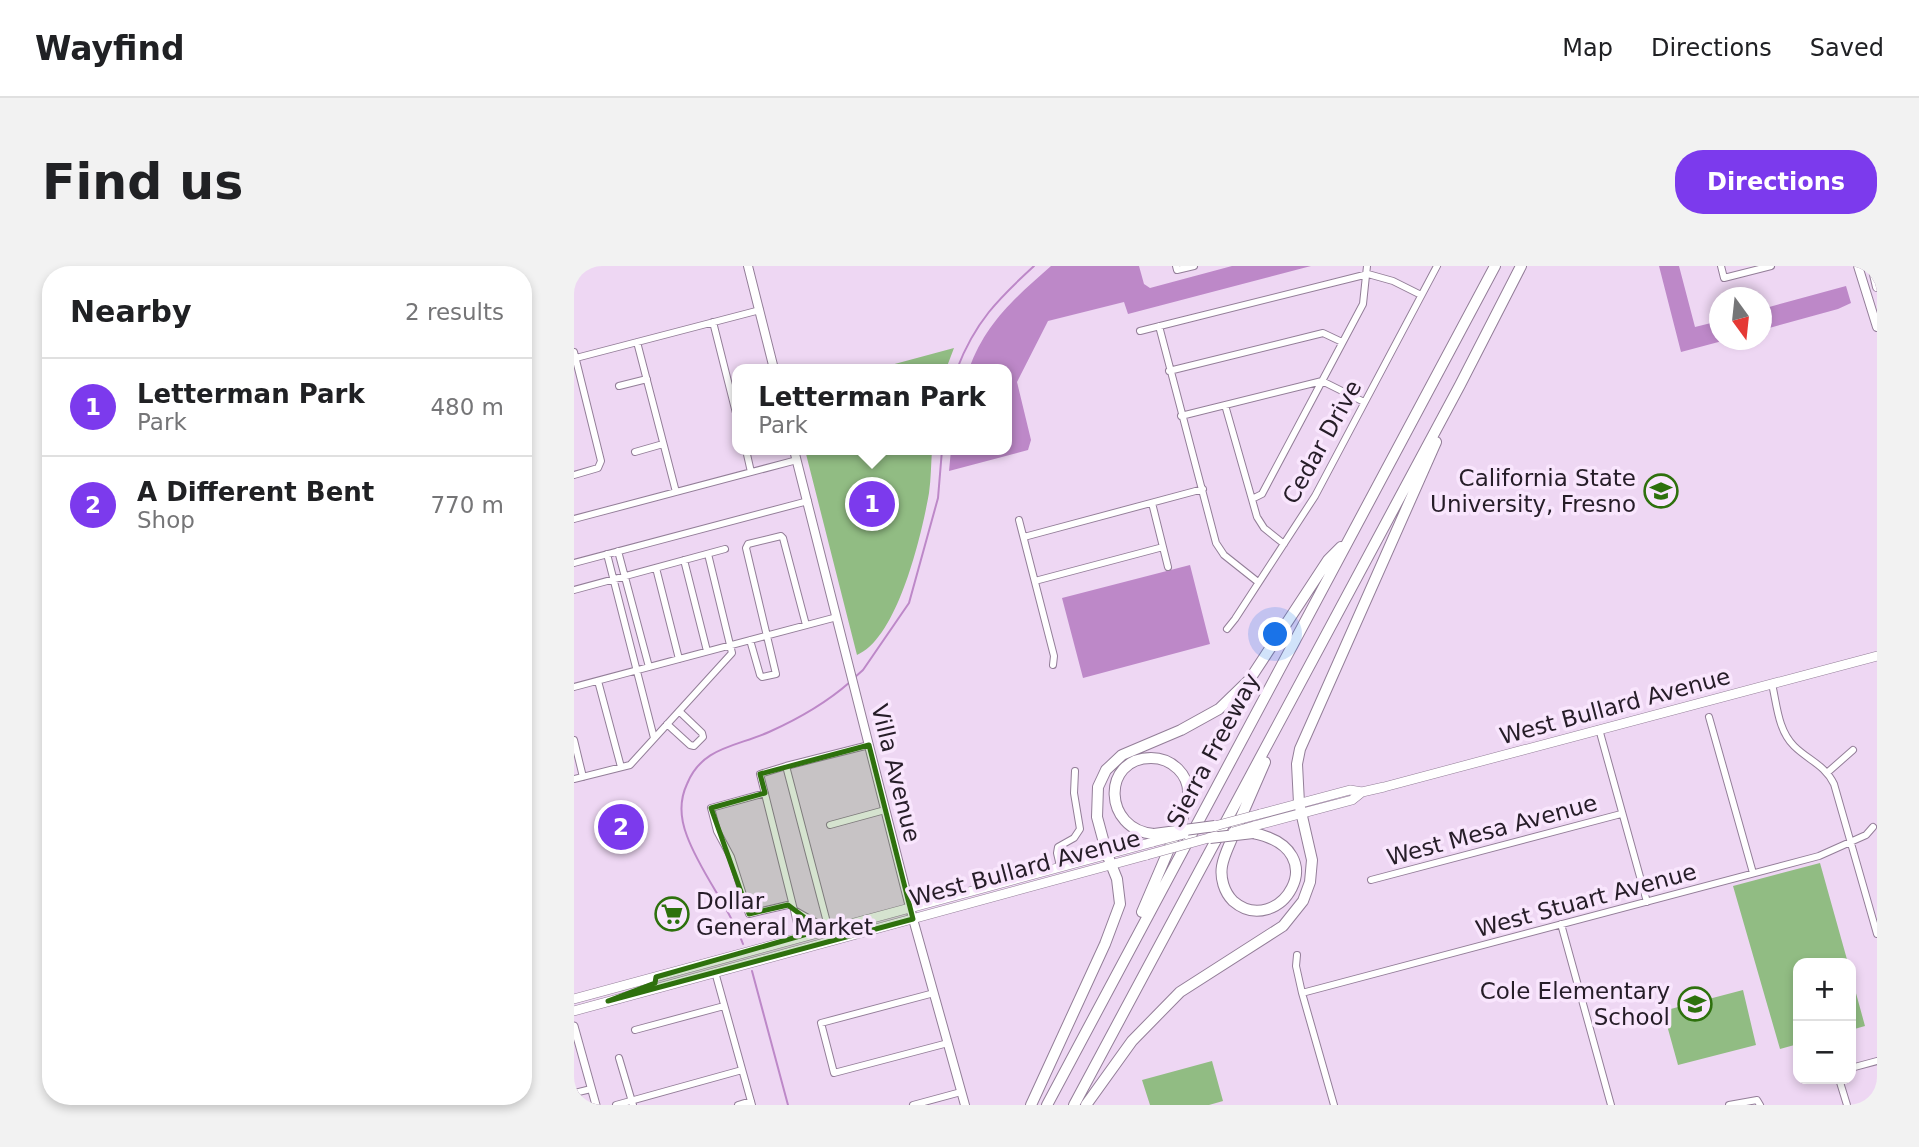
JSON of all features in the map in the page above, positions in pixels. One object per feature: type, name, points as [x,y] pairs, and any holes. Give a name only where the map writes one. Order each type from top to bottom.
[{"type":"highway","name":"Sierra Freeway","points":[[1046,1105],[1495,266]]},
{"type":"highway","name":"Sierra Freeway","points":[[1074,1105],[1460,385],[1521,266]]},
{"type":"highway","points":[[1086,1105],[1132,1041],[1180,992],[1276,931],[1296,912],[1307,892],[1312,870],[1310,845],[1300,808],[1297,764],[1300,749],[1460,385]]},
{"type":"highway","points":[[1031,1105],[1115,921],[1120,904],[1120,891],[1097,817],[1098,787],[1106,771],[1122,755],[1181,730],[1219,709],[1250,679],[1328,560],[1348,540]]},
{"type":"highway","points":[[1210,838],[1253,830],[1284,846],[1294,860],[1296,869],[1294,885],[1290,892],[1279,904],[1264,910],[1248,908],[1230,897],[1223,884],[1222,865],[1291,697]]},
{"type":"highway","points":[[1115,976],[1181,821],[1189,794],[1185,778],[1176,767],[1164,760],[1149,758],[1135,761],[1124,770],[1116,782],[1114,797],[1125,822],[1139,831],[1153,838],[1215,826]]},
{"type":"main road","points":[[748,266],[773,364]]},
{"type":"main road","points":[[1858,266],[1877,327]]},
{"type":"main road","points":[[1872,266],[1877,287]]},
{"type":"main road","name":"Villa Avenue","points":[[796,455],[910,908],[965,1105]]},
{"type":"main road","name":"West Bullard Avenue","points":[[1215,826],[1260,814],[1352,800],[1362,792],[1877,656]]},
{"type":"main road","name":"West Bullard Avenue","points":[[1253,830],[1300,808]]},
{"type":"main road","name":"West Bullard Avenue","points":[[574,1011],[1008,892],[1110,859],[1153,838]]},
{"type":"main road","name":"West Bullard Avenue","points":[[574,999],[1060,866],[1147,855],[1210,838]]},
{"type":"main road","points":[[1008,892],[1056,872],[1060,866]]},
{"type":"main road","points":[[715,972],[719,966],[741,960],[767,947]]},
{"type":"main road","points":[[608,1002],[626,991],[650,985],[656,977]]},
{"type":"street","points":[[1176,266],[1177,270],[1194,266]]},
{"type":"street","points":[[1252,499],[1262,494],[1363,303],[1367,266]]},
{"type":"street","name":"Cedar Drive","points":[[1227,629],[1315,496],[1437,266]]},
{"type":"street","points":[[1721,266],[1724,278],[1771,266]]},
{"type":"street","points":[[1139,331],[1367,274],[1393,281],[1421,295]]},
{"type":"street","points":[[574,475],[594,470],[601,464],[575,355],[760,310]]},
{"type":"street","points":[[713,322],[732,397]]},
{"type":"street","points":[[1159,326],[1216,543],[1224,555],[1258,582]]},
{"type":"street","points":[[1169,371],[1324,333],[1342,342]]},
{"type":"street","points":[[637,342],[676,492]]},
{"type":"street","points":[[619,386],[647,379]]},
{"type":"street","points":[[1181,416],[1322,381],[1364,402]]},
{"type":"street","points":[[1225,405],[1257,517],[1264,528],[1284,544]]},
{"type":"street","points":[[635,452],[663,444]]},
{"type":"street","points":[[747,455],[751,472]]},
{"type":"street","points":[[574,519],[797,460]]},
{"type":"street","points":[[1024,537],[1203,489]]},
{"type":"street","points":[[574,563],[808,501]]},
{"type":"street","points":[[1152,503],[1168,567]]},
{"type":"street","points":[[1019,520],[1054,656],[1053,665]]},
{"type":"street","points":[[750,640],[760,676],[776,674],[746,548],[748,544],[780,536],[783,538],[806,625]]},
{"type":"street","points":[[1035,581],[1163,547]]},
{"type":"street","points":[[574,590],[725,549]]},
{"type":"street","points":[[618,551],[649,667]]},
{"type":"street","points":[[607,554],[654,738]]},
{"type":"street","points":[[574,779],[630,765],[733,653],[708,554]]},
{"type":"street","points":[[684,560],[707,651]]},
{"type":"street","points":[[656,568],[679,659]]},
{"type":"street","points":[[574,687],[837,617]]},
{"type":"street","points":[[598,681],[621,767]]},
{"type":"street","points":[[1772,684],[1784,733],[1794,747],[1828,772],[1834,784],[1877,934]]},
{"type":"street","points":[[667,724],[690,745],[694,746],[703,737],[679,711]]},
{"type":"street","points":[[1709,717],[1753,873]]},
{"type":"street","points":[[1599,729],[1647,902]]},
{"type":"street","points":[[574,740],[583,777]]},
{"type":"street","points":[[800,937],[760,774],[869,745]]},
{"type":"street","points":[[1828,772],[1853,750]]},
{"type":"street","points":[[786,766],[824,931]]},
{"type":"street","points":[[1060,866],[1058,847],[1074,838],[1080,829],[1074,793],[1075,771]]},
{"type":"street","points":[[765,793],[711,808],[717,831],[729,850],[749,914],[793,907],[824,931]]},
{"type":"street","points":[[830,825],[885,810]]},
{"type":"street","name":"West Mesa Avenue","points":[[1371,880],[1621,814]]},
{"type":"street","name":"West Stuart Avenue","points":[[1302,993],[1819,856],[1866,835],[1873,827]]},
{"type":"street","points":[[1869,906],[1877,904]]},
{"type":"street","points":[[1561,925],[1611,1105]]},
{"type":"street","points":[[1297,956],[1296,965],[1302,993],[1334,1105]]},
{"type":"street","points":[[715,972],[751,1103],[738,1105]]},
{"type":"street","points":[[934,993],[821,1023],[834,1073],[948,1043]]},
{"type":"street","points":[[635,1030],[724,1006]]},
{"type":"street","points":[[574,1026],[596,1105]]},
{"type":"street","points":[[619,1058],[632,1103]]},
{"type":"street","points":[[1856,1067],[1877,1061]]},
{"type":"street","points":[[615,1105],[632,1103],[742,1070]]},
{"type":"street","points":[[1841,1084],[1847,1105]]},
{"type":"street","points":[[574,1093],[591,1089]]},
{"type":"street","points":[[913,1105],[961,1092]]},
{"type":"street","points":[[1729,1105],[1758,1102]]},
{"type":"highlighted area","points":[[869,745],[913,919],[608,1001],[655,983],[656,977],[821,930],[788,905],[749,914],[711,808],[765,793],[760,774]]},
{"type":"green space","points":[[954,348],[948,364],[895,364]]},
{"type":"green space","points":[[806,455],[932,455],[926,511],[906,583],[885,628],[872,645],[857,655]]},
{"type":"green space","points":[[1820,863],[1847,958],[1793,958],[1793,1045],[1780,1049],[1733,886]]},
{"type":"green space","points":[[1743,990],[1756,1045],[1678,1065],[1663,1011]]},
{"type":"green space","points":[[1856,993],[1865,1026],[1856,1029]]},
{"type":"green space","points":[[1212,1061],[1223,1101],[1209,1105],[1150,1105],[1142,1080]]},
{"type":"shaded area","points":[[1051,266],[1139,266],[1144,284],[1150,288],[1232,266],[1311,266],[1128,314],[1124,302],[1048,321],[1017,382],[1031,440],[1028,450],[1012,454],[1012,364],[971,364],[993,324],[1014,300]]},
{"type":"shaded area","points":[[1659,266],[1679,266],[1695,327],[1709,324],[1709,345],[1681,352]]},
{"type":"shaded area","points":[[1846,286],[1851,303],[1772,327],[1772,306]]},
{"type":"shaded area","points":[[951,455],[1009,455],[949,471]]},
{"type":"shaded area","points":[[1190,565],[1210,644],[1083,678],[1062,598]]},
{"type":"waterway","points":[[959,364],[989,312],[1034,266]]},
{"type":"waterway","points":[[854,678],[863,670],[909,603],[938,498],[942,455]]},
{"type":"waterway","points":[[743,944],[687,836],[681,810],[687,784],[701,762],[711,755],[790,722],[821,704],[850,682]]},
{"type":"waterway","points":[[752,971],[788,1105]]},
{"type":"place","name":"California State University, Fresno","points":[[1661,491]]},
{"type":"place","name":"Letterman Park","points":[[872,504]]},
{"type":"place","name":"A Different Bent","points":[[621,827]]},
{"type":"place","name":"Dollar General Market","points":[[672,914]]},
{"type":"place","name":"Cole Elementary School","points":[[1695,1004]]}]
